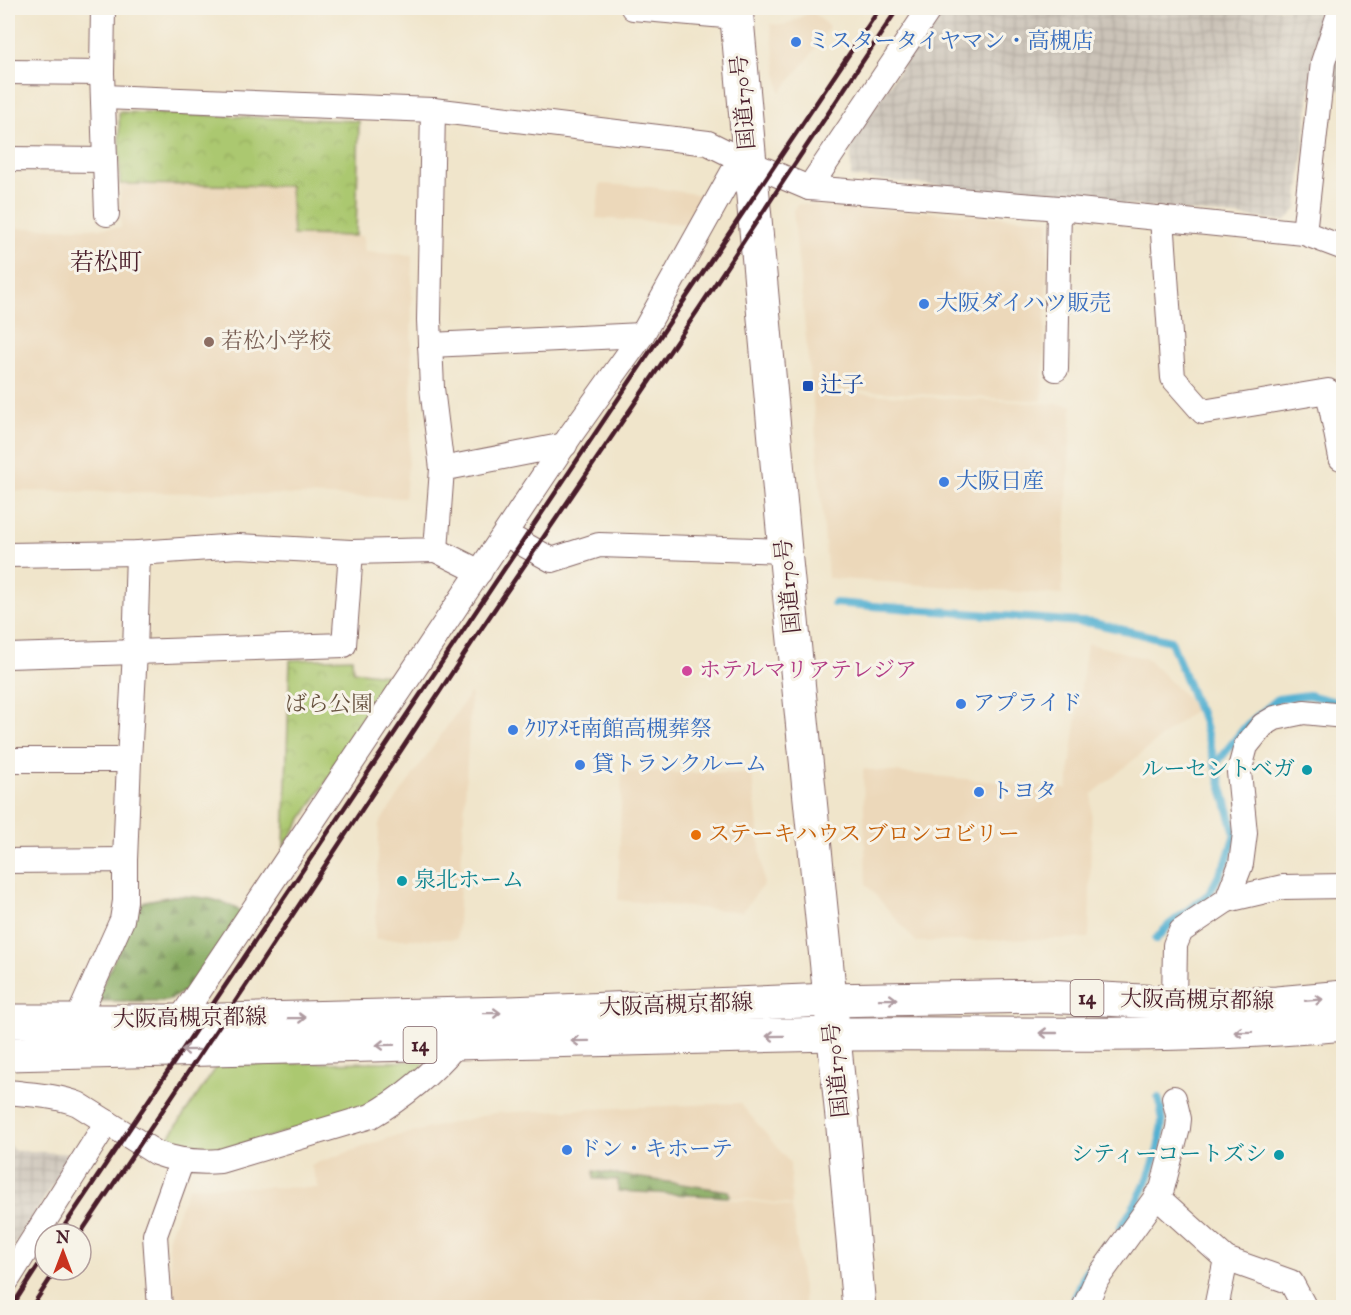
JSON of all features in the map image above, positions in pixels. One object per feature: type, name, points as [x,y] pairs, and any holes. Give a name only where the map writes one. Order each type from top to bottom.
[{"type":"main road","name":"国道170号","points":[[736,12],[745,161],[859,1308]]},
{"type":"main road","name":"大阪高槻京都線","points":[[8,1021],[179,1021],[510,1013],[830,1000],[1045,996],[1219,1005],[1344,997]]},
{"type":"main road","name":"大阪高槻京都線","points":[[8,1054],[833,1034],[1174,1034],[1269,1031],[1344,1024]]},
{"type":"street","points":[[103,8],[102,73],[107,214]]},
{"type":"street","points":[[633,8],[736,12]]},
{"type":"street","points":[[809,188],[930,8]]},
{"type":"street","points":[[1304,233],[1323,62],[1341,8]]},
{"type":"street","points":[[8,72],[102,73]]},
{"type":"street","points":[[104,98],[434,110],[708,143],[809,188],[1059,208],[1304,233],[1344,248]]},
{"type":"street","points":[[434,110],[429,320],[432,388],[442,469],[436,550]]},
{"type":"street","points":[[8,159],[105,160]]},
{"type":"street","points":[[179,1021],[505,534],[642,335],[745,161]]},
{"type":"street","points":[[1056,369],[1059,208]]},
{"type":"street","points":[[1162,218],[1173,378],[1203,412],[1328,391],[1341,458],[1344,459]]},
{"type":"street","points":[[430,345],[642,335]]},
{"type":"street","points":[[442,469],[565,446]]},
{"type":"street","points":[[505,534],[552,560],[598,545],[785,551]]},
{"type":"street","points":[[8,555],[138,553],[238,546],[351,552],[436,550],[480,572]]},
{"type":"street","points":[[8,656],[344,645],[351,552]]},
{"type":"street","points":[[77,1020],[122,920],[125,902],[124,860],[138,553]]},
{"type":"street","points":[[1227,900],[1241,864],[1245,833],[1239,772],[1246,746],[1263,725],[1288,714],[1319,712],[1344,716]]},
{"type":"street","points":[[8,760],[129,760]]},
{"type":"street","points":[[8,861],[124,860]]},
{"type":"street","points":[[1174,1002],[1175,945],[1181,931],[1227,900],[1283,886],[1344,886]]},
{"type":"street","points":[[8,1092],[38,1094],[78,1104],[156,1153],[182,1160],[207,1162],[233,1159],[371,1116],[436,1069],[457,1044]]},
{"type":"street","points":[[1084,1308],[1097,1279],[1162,1189],[1178,1128],[1179,1119],[1174,1098]]},
{"type":"street","points":[[8,1279],[107,1122]]},
{"type":"street","points":[[160,1308],[155,1235],[182,1160]]},
{"type":"street","points":[[1156,1196],[1226,1258],[1291,1282],[1305,1308]]},
{"type":"street","points":[[1216,1308],[1226,1258]]},
{"type":"shaded area","points":[[941,8],[1327,8],[1315,43],[1297,209],[1285,221],[851,177],[851,142]]},
{"type":"shaded area","name":"ミスタータイヤマン・高槻店","points":[[812,11],[829,27],[810,56],[780,93],[770,24],[785,25]]},
{"type":"shaded area","points":[[1343,26],[1343,90],[1329,87]]},
{"type":"shaded area","name":"若松小学校","points":[[120,184],[291,186],[293,235],[363,236],[365,252],[412,255],[411,430],[405,498],[8,491],[8,228],[121,228]]},
{"type":"shaded area","points":[[600,184],[650,187],[708,196],[687,224],[596,218]]},
{"type":"shaded area","name":"大阪ダイハツ販売","points":[[797,204],[1049,220],[1042,401],[811,388],[793,210]]},
{"type":"shaded area","name":"大阪日産","points":[[812,391],[1072,405],[1062,595],[828,578]]},
{"type":"shaded area","name":"トヨタ","points":[[1087,643],[1148,659],[1197,708],[1092,794],[1089,938],[916,942],[866,884],[863,769],[1067,789]]},
{"type":"shaded area","points":[[471,692],[457,939],[375,939],[379,824]]},
{"type":"shaded area","points":[[622,771],[752,774],[764,884],[742,912],[618,900]]},
{"type":"shaded area","points":[[740,1103],[790,1163],[792,1205],[741,1198],[590,1192],[741,1200],[792,1207],[805,1307],[174,1307],[168,1238],[189,1186],[319,1188],[311,1165],[392,1137],[494,1113]]},
{"type":"shaded area","points":[[8,1143],[13,1150],[73,1154],[8,1255]]},
{"type":"green space","points":[[119,112],[359,121],[356,236],[293,235],[290,186],[120,184]]},
{"type":"green space","name":"ばら公園","points":[[352,658],[353,671],[396,676],[284,846],[290,660]]},
{"type":"green space","points":[[173,896],[219,901],[244,914],[188,989],[167,1001],[99,1001],[97,998],[138,906],[146,901]]},
{"type":"green space","points":[[423,1061],[423,1067],[364,1108],[219,1152],[170,1148],[166,1141],[218,1065]]},
{"type":"green space","points":[[594,1171],[728,1191],[730,1195],[728,1197],[618,1191],[618,1180],[594,1179]]},
{"type":"waterway","points":[[834,603],[1093,623],[1171,641],[1201,713],[1235,834],[1227,860],[1209,894],[1169,925],[1156,939]]},
{"type":"waterway","points":[[1215,765],[1247,725],[1278,699],[1309,695],[1344,704]]},
{"type":"waterway","points":[[1120,1228],[1142,1191],[1154,1163],[1161,1135],[1162,1118],[1158,1098]]},
{"type":"waterway","points":[[1071,1308],[1085,1274],[1106,1246]]},
{"type":"railway","points":[[67,1222],[880,8]]},
{"type":"railway","points":[[88,1222],[475,638],[700,307],[898,8]]},
{"type":"railway","points":[[11,1308],[33,1274]]},
{"type":"railway","points":[[31,1308],[48,1282]]},
{"type":"place","name":"ミスタータイヤマン・高槻店","points":[[796,42]]},
{"type":"place","name":"大阪ダイハツ販売","points":[[924,304]]},
{"type":"place","name":"若松小学校","points":[[209,342]]},
{"type":"place","name":"辻子","points":[[808,386]]},
{"type":"place","name":"大阪日産","points":[[944,482]]},
{"type":"place","name":"ホテルマリアテレジア","points":[[687,671]]},
{"type":"place","name":"アプライド","points":[[961,704]]},
{"type":"place","name":"ｸﾘｱﾒﾓ南館高槻葬祭","points":[[513,730]]},
{"type":"place","name":"貸トランクルーム","points":[[580,765]]},
{"type":"place","name":"ルーセントベガ","points":[[1307,770]]},
{"type":"place","name":"トヨタ","points":[[979,792]]},
{"type":"place","name":"ステーキハウス ブロンコビリー","points":[[696,835]]},
{"type":"place","name":"泉北ホーム","points":[[402,881]]},
{"type":"place","name":"ドン・キホーテ","points":[[567,1150]]},
{"type":"place","name":"シティーコートズシ","points":[[1279,1155]]},
{"type":"district","name":"若松町","points":[[106,263]]}]
